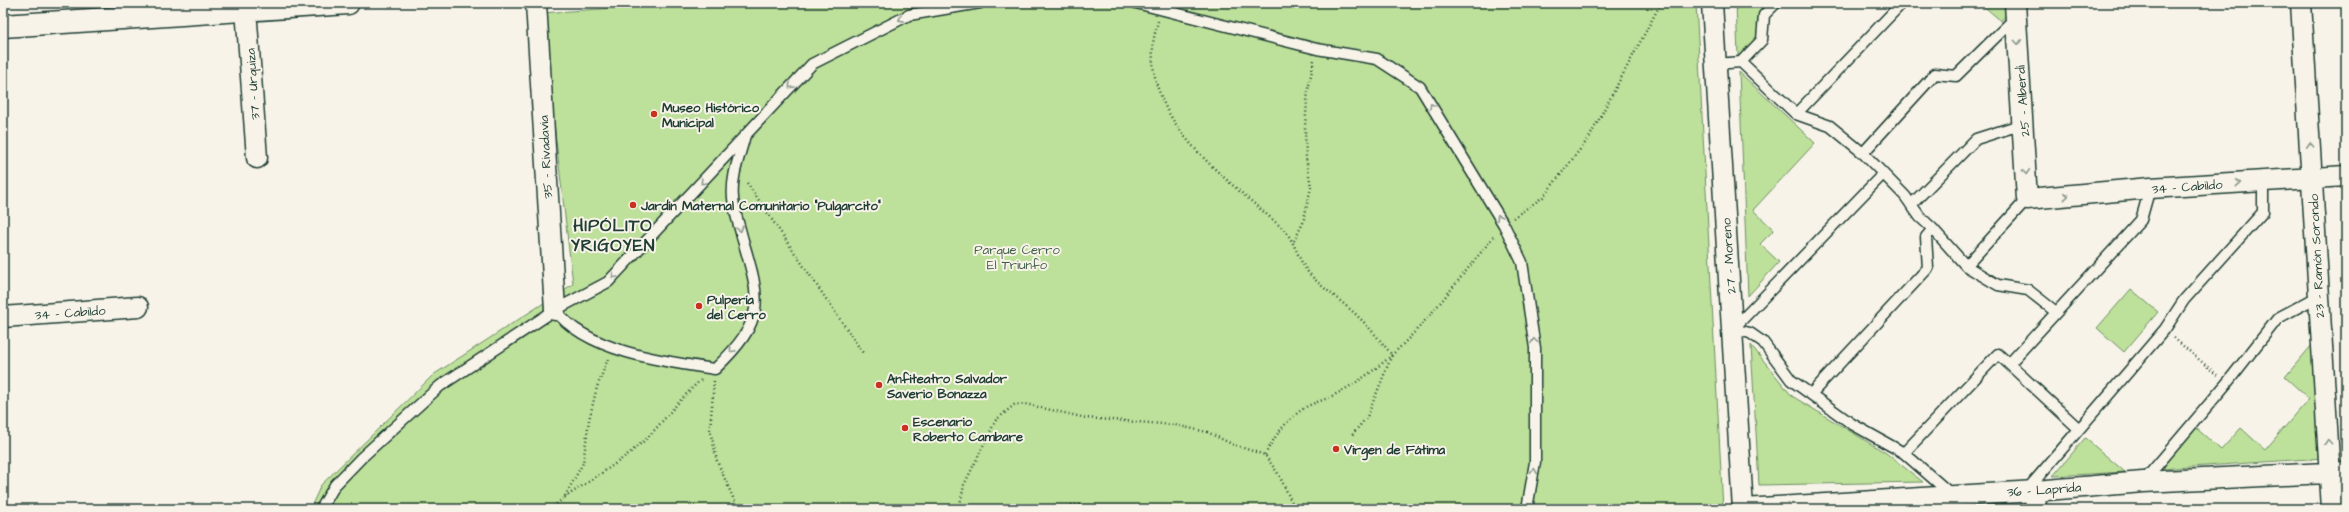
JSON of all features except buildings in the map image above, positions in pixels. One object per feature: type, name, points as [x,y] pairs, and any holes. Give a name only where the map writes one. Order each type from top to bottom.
[{"type":"street","points":[[3,26],[240,7],[348,3]]},
{"type":"street","name":"35 - Rivadavia","points":[[536,3],[555,310]]},
{"type":"street","name":"27 - Moreno","points":[[1712,3],[1733,329],[1742,509]]},
{"type":"street","name":"23 - Ramón Sorondo","points":[[2301,3],[2319,296],[2338,473],[2332,509]]},
{"type":"street","name":"37 - Urquiza","points":[[240,7],[257,158]]},
{"type":"street","name":"25 - Alberdi","points":[[2016,10],[2027,199]]},
{"type":"street","name":"34 - Cabildo","points":[[2027,199],[2150,188],[2346,176]]},
{"type":"street","name":"34 - Cabildo","points":[[3,317],[138,307]]},
{"type":"street","name":"36 - Laprida","points":[[1742,509],[1952,495],[2032,497],[2143,482],[2338,473]]},
{"type":"lane","points":[[321,509],[335,486],[361,458],[440,386],[555,310],[608,282],[812,64],[909,15],[980,3]]},
{"type":"lane","points":[[1136,3],[1317,49],[1377,58],[1420,87],[1504,224],[1522,262],[1535,348],[1535,462],[1527,509]]},
{"type":"lane","points":[[1716,64],[1741,62],[1762,40],[1764,15],[1776,3]]},
{"type":"lane","points":[[1796,114],[1902,3]]},
{"type":"lane","points":[[1862,153],[1935,74],[1956,76],[2016,10]]},
{"type":"lane","points":[[1741,62],[1796,114],[1830,126],[1862,153],[1905,196],[1910,205],[1966,266],[1998,285],[2028,290],[2056,312]]},
{"type":"lane","points":[[1910,205],[1976,139],[2023,124]]},
{"type":"lane","points":[[555,310],[563,321],[612,347],[659,361],[715,368],[745,335],[754,316],[757,295],[755,278],[735,212],[733,181],[745,137]]},
{"type":"lane","points":[[1733,329],[1883,174]]},
{"type":"lane","points":[[2032,497],[2078,428],[2165,329],[2184,300],[2263,212],[2263,181]]},
{"type":"lane","points":[[2009,364],[2140,220],[2150,188]]},
{"type":"lane","points":[[1966,266],[2027,199]]},
{"type":"lane","points":[[1811,394],[1928,268],[1926,237],[1933,229]]},
{"type":"lane","points":[[2143,482],[2227,383],[2278,318],[2319,296]]},
{"type":"lane","points":[[1733,329],[1750,333],[1763,342],[1790,380],[1852,424],[1904,453],[1952,495]]},
{"type":"lane","points":[[1904,453],[1998,354],[2078,428]]},
{"type":"path","points":[[1265,455],[1274,436],[1286,423],[1306,407],[1335,395],[1373,371],[1392,354],[1420,326],[1504,224],[1542,197],[1589,138],[1661,3]]},
{"type":"path","points":[[1160,8],[1153,48],[1154,68],[1166,109],[1189,142],[1226,180],[1283,229],[1294,241],[1306,270],[1328,292],[1368,326],[1392,354]]},
{"type":"path","points":[[1294,241],[1303,223],[1311,187],[1306,158],[1305,126],[1308,90],[1317,49]]},
{"type":"path","points":[[736,168],[863,353]]},
{"type":"path","points":[[2165,329],[2227,383]]},
{"type":"path","points":[[564,498],[583,463],[590,413],[597,387],[612,347]]},
{"type":"path","points":[[1351,436],[1368,417],[1392,354]]},
{"type":"path","points":[[550,509],[629,454],[647,437],[687,392],[715,368]]},
{"type":"path","points":[[715,368],[710,429],[717,461],[738,509]]},
{"type":"path","points":[[959,509],[964,485],[989,431],[996,420],[1014,405],[1025,404],[1086,418],[1175,425],[1207,432],[1234,446],[1265,455],[1279,475],[1295,509]]},
{"type":"path","points":[[1064,509],[1072,505],[1090,506]]},
{"type":"green space","name":"Parque Cerro El Triunfo","points":[[688,3],[1696,3],[1723,509],[310,509],[321,485],[433,375],[573,284],[541,13]]},
{"type":"green space","points":[[1736,3],[1770,4],[1759,14],[1758,38],[1742,57],[1738,56]]},
{"type":"green space","points":[[1980,3],[2010,3],[2010,10],[2001,21]]},
{"type":"green space","points":[[1739,72],[1815,143],[1753,210],[1774,230],[1760,244],[1779,262],[1748,296]]},
{"type":"green space","points":[[2131,289],[2158,312],[2124,352],[2097,328]]},
{"type":"green space","points":[[2317,339],[2324,458],[2160,469],[2196,428],[2221,450],[2241,428],[2265,450],[2309,399],[2285,377]]},
{"type":"green space","points":[[1751,345],[1792,396],[1886,453],[1923,482],[1759,485]]},
{"type":"green space","points":[[2085,438],[2125,472],[2053,476]]},
{"type":"place","name":"Museo Histórico Municipal","points":[[654,114]]},
{"type":"place","name":"Jardín Maternal Comunitario \"Pulgarcito\"","points":[[633,205]]},
{"type":"place","name":"Pulpería del Cerro","points":[[699,306]]},
{"type":"place","name":"Anfiteatro Salvador Saverio Bonazza","points":[[879,385]]},
{"type":"place","name":"Escenario Roberto Cambare","points":[[905,428]]},
{"type":"place","name":"Virgen de Fátima","points":[[1336,449]]},
{"type":"district","name":"HIPÓLITO YRIGOYEN","points":[[613,235]]}]
